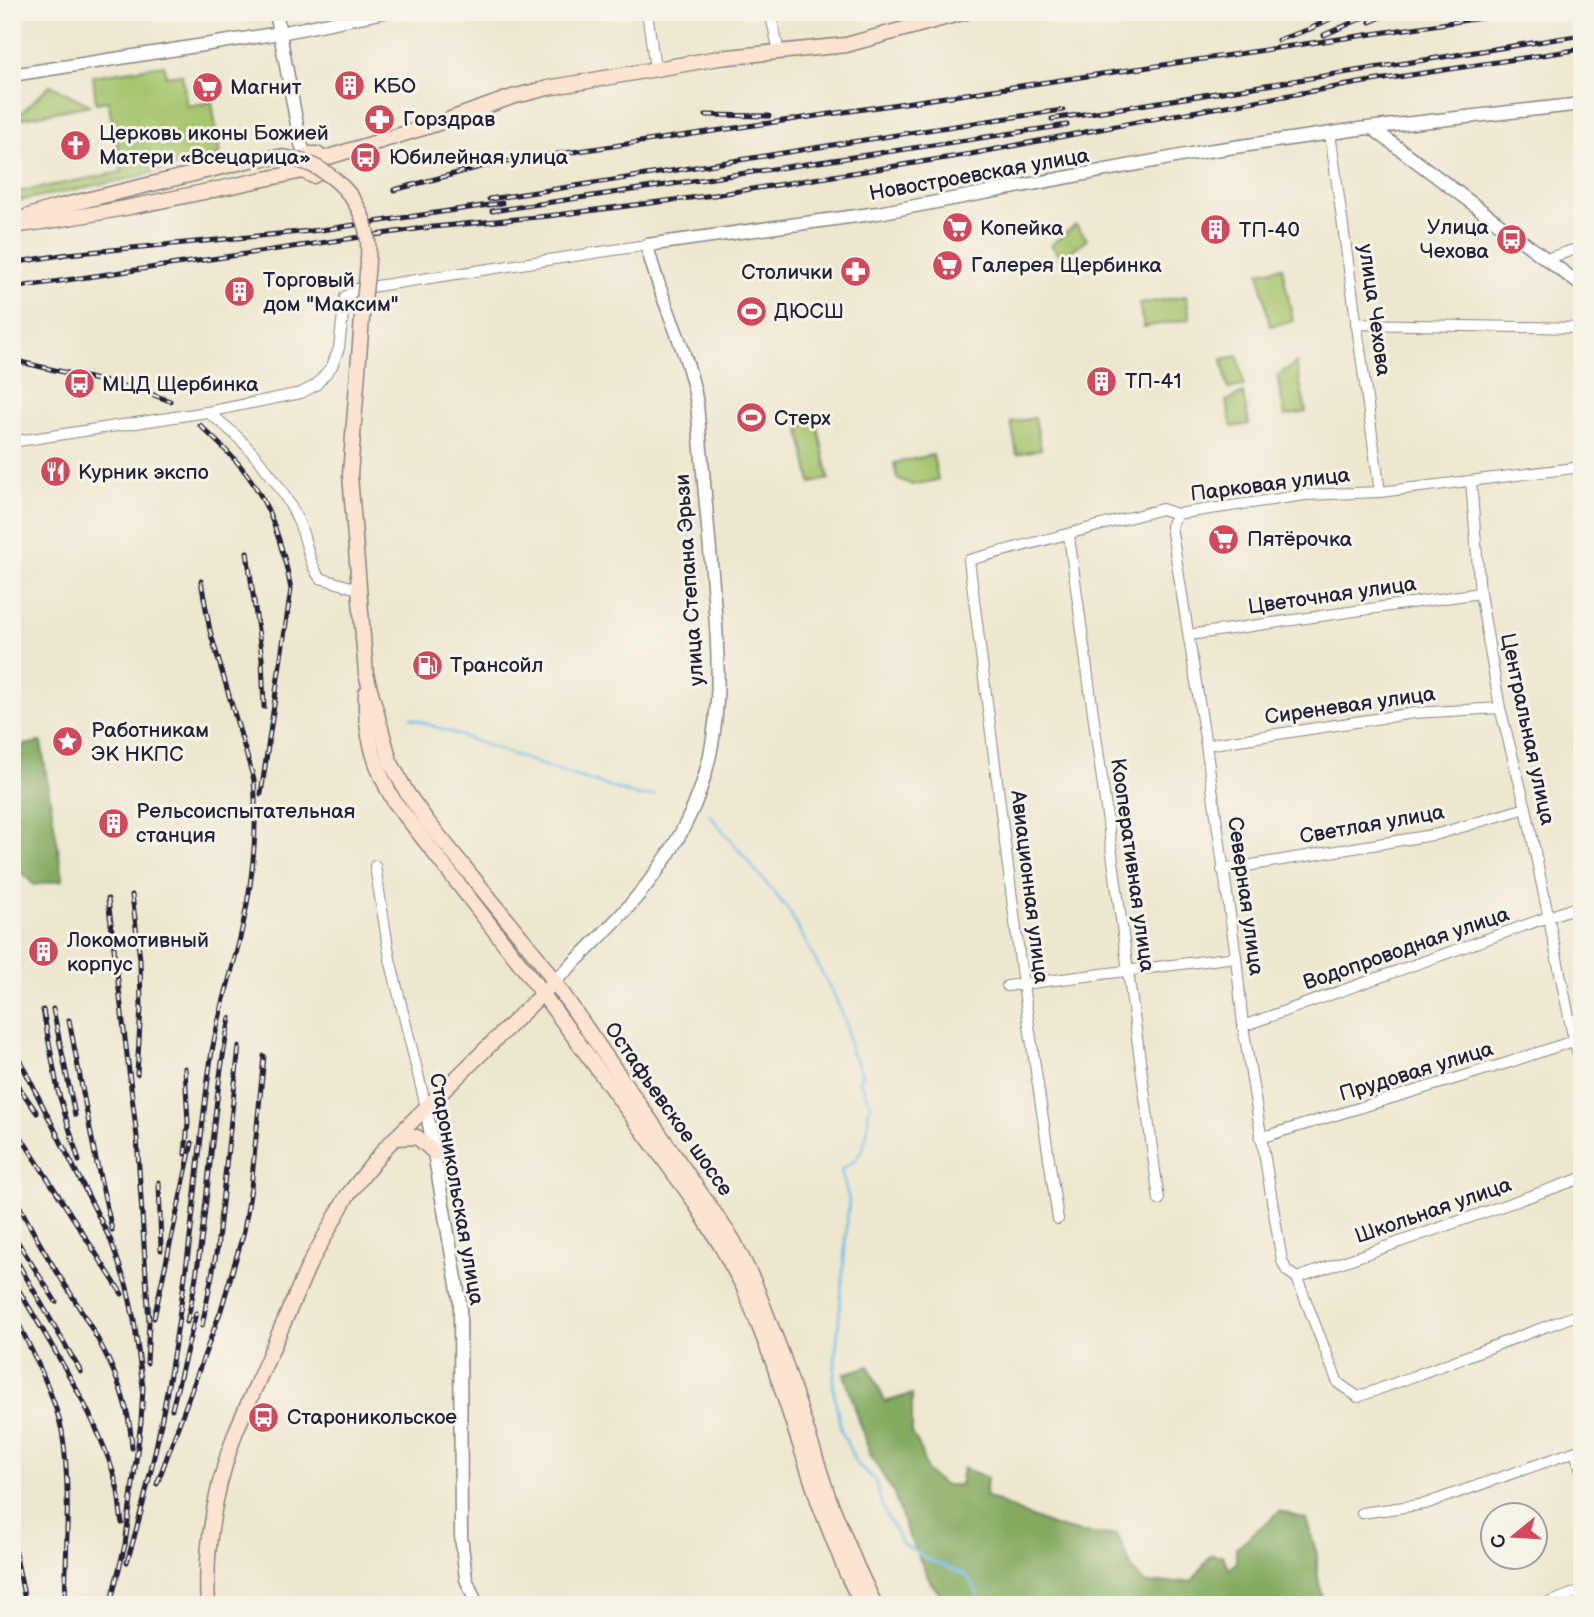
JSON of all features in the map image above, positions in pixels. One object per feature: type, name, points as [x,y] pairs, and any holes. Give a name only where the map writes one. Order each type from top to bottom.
[{"type":"main road","points":[[322,159],[512,97],[655,68],[846,46],[966,12]]},
{"type":"main road","points":[[314,153],[322,159],[323,169],[319,174],[310,176],[303,171],[300,164],[305,155],[314,153]]},
{"type":"main road","name":"Остафьевское шоссе","points":[[12,224],[53,208],[255,159],[280,157],[312,164],[337,180],[355,202],[364,223],[368,252],[350,475],[366,674],[365,709],[375,762],[386,787],[407,819],[542,994],[692,1198],[744,1288],[773,1362],[820,1506],[846,1573],[862,1605]]},
{"type":"main road","points":[[12,224],[118,209],[303,171]]},
{"type":"main road","name":"Остафьевское шоссе","points":[[366,674],[383,743],[407,793],[426,821],[555,981],[733,1240],[754,1282],[783,1357],[829,1499],[856,1567],[875,1605]]},
{"type":"main road","name":"улица Степана Эрьзи","points":[[208,1605],[208,1540],[216,1488],[236,1431],[321,1241],[347,1196],[395,1138],[555,981]]},
{"type":"main road","points":[[395,1138],[416,1137],[435,1153]]},
{"type":"street","points":[[276,12],[300,141],[305,155]]},
{"type":"street","points":[[12,75],[280,33],[384,12]]},
{"type":"street","points":[[647,12],[655,68]]},
{"type":"street","points":[[770,12],[779,52]]},
{"type":"street","name":"Новостроевская улица","points":[[207,412],[286,398],[316,385],[332,366],[339,348],[345,298],[351,292],[365,287],[878,213],[1207,151],[1330,133],[1582,104]]},
{"type":"street","points":[[1372,128],[1582,286]]},
{"type":"street","name":"улица Чехова","points":[[1330,133],[1380,492]]},
{"type":"street","name":"улица Степана Эрьзи","points":[[555,981],[627,910],[676,843],[699,792],[716,727],[718,652],[697,404],[690,370],[651,264],[647,246]]},
{"type":"street","points":[[1546,260],[1582,247]]},
{"type":"street","points":[[1356,324],[1582,328]]},
{"type":"street","points":[[12,442],[207,412],[251,452],[286,499],[299,523],[320,578],[358,589]]},
{"type":"street","name":"Парковая улица","points":[[969,560],[1069,536],[1162,509],[1177,514],[1305,495],[1380,492],[1582,467]]},
{"type":"street","name":"Центральная улица","points":[[1471,481],[1480,593],[1500,708],[1526,808],[1582,1066]]},
{"type":"street","name":"Северная улица","points":[[1177,514],[1171,526],[1206,745],[1243,1026],[1282,1261],[1287,1271],[1297,1278],[1338,1383],[1358,1397],[1582,1314]]},
{"type":"street","name":"Кооперативная улица","points":[[1069,536],[1159,1200]]},
{"type":"street","name":"Авиационная улица","points":[[969,560],[1023,985],[1058,1219]]},
{"type":"street","name":"Цветочная улица","points":[[1189,635],[1480,593]]},
{"type":"street","name":"Сиреневая улица","points":[[1206,745],[1413,713],[1500,708]]},
{"type":"street","name":"Светлая улица","points":[[1222,870],[1438,834],[1526,808]]},
{"type":"street","name":"Староникольская улица","points":[[375,866],[390,959],[435,1153],[460,1301],[461,1536],[466,1580],[477,1605]]},
{"type":"street","name":"Водопроводная улица","points":[[1243,1026],[1582,905]]},
{"type":"street","points":[[1007,986],[1236,957]]},
{"type":"street","name":"Прудовая улица","points":[[1260,1138],[1578,1039]]},
{"type":"street","name":"Школьная улица","points":[[1297,1278],[1582,1178]]},
{"type":"street","points":[[1362,1513],[1425,1504],[1578,1451],[1582,1474]]},
{"type":"street","points":[[1543,1605],[1582,1590]]},
{"type":"green space","points":[[164,65],[166,76],[182,74],[187,106],[212,102],[220,155],[123,180],[12,202],[12,193],[122,172],[108,101],[96,103],[93,76]]},
{"type":"green space","points":[[50,85],[90,105],[14,120]]},
{"type":"green space","points":[[1076,225],[1087,239],[1062,258],[1051,245]]},
{"type":"green space","points":[[1282,267],[1293,321],[1270,326],[1259,272]]},
{"type":"green space","points":[[1186,296],[1190,319],[1144,327],[1139,304]]},
{"type":"green space","points":[[1238,356],[1244,386],[1228,389],[1222,359]]},
{"type":"green space","points":[[1296,363],[1306,412],[1285,416],[1277,376]]},
{"type":"green space","points":[[1243,393],[1249,424],[1232,427],[1226,401]]},
{"type":"green space","points":[[1035,418],[1041,449],[1017,454],[1011,422]]},
{"type":"green space","points":[[817,422],[829,479],[811,483],[799,426]]},
{"type":"green space","points":[[933,455],[938,480],[912,485],[897,478],[894,463]]},
{"type":"green space","points":[[41,742],[63,880],[34,885],[12,863],[12,747]]},
{"type":"green space","points":[[869,1366],[885,1402],[912,1394],[912,1433],[927,1472],[943,1485],[960,1485],[963,1468],[987,1478],[985,1496],[1033,1518],[1082,1533],[1117,1534],[1132,1569],[1145,1584],[1192,1581],[1211,1555],[1222,1555],[1229,1569],[1236,1563],[1236,1548],[1280,1511],[1306,1519],[1317,1554],[1317,1572],[1324,1605],[949,1605],[931,1583],[906,1530],[894,1494],[870,1454],[844,1374]]},
{"type":"waterway","points":[[411,718],[547,767],[639,796],[655,795]]},
{"type":"waterway","points":[[709,814],[789,911],[846,1023],[851,1053],[862,1076],[859,1081],[871,1104],[862,1149],[855,1160],[841,1170],[849,1200],[833,1388],[841,1430],[856,1463],[875,1480],[883,1509],[902,1543],[927,1559],[966,1575],[977,1592],[978,1605]]},
{"type":"railway","points":[[1278,40],[1310,29],[1343,12]]},
{"type":"railway","points":[[1324,35],[1376,12]]},
{"type":"railway","points":[[1370,22],[1392,12]]},
{"type":"railway","points":[[394,190],[511,161],[1522,12]]},
{"type":"railway","points":[[1514,18],[1562,12]]},
{"type":"railway","points":[[1052,119],[1582,35]]},
{"type":"railway","points":[[12,288],[423,228],[548,216],[714,195],[971,154],[1365,82],[1582,49]]},
{"type":"railway","points":[[489,199],[1063,110]]},
{"type":"railway","points":[[706,115],[769,116]]},
{"type":"railway","points":[[492,211],[1067,125]]},
{"type":"railway","points":[[12,263],[68,254],[321,230],[502,203]]},
{"type":"railway","points":[[12,360],[140,390],[170,401]]},
{"type":"railway","points":[[200,425],[237,462],[260,495],[279,541],[291,589],[261,794]]},
{"type":"railway","points":[[247,552],[262,658],[264,707]]},
{"type":"railway","points":[[127,1562],[148,1484],[164,1406],[189,1246],[212,1051],[244,919],[253,859],[254,780],[210,631],[201,581]]},
{"type":"railway","points":[[132,895],[140,959],[141,1007],[137,1074]]},
{"type":"railway","points":[[108,899],[137,1137],[149,1322],[147,1363]]},
{"type":"railway","points":[[53,1009],[75,1115]]},
{"type":"railway","points":[[43,1010],[58,1091],[79,1161]]},
{"type":"railway","points":[[187,1322],[195,1284],[230,1018]]},
{"type":"railway","points":[[69,1020],[112,1230]]},
{"type":"railway","points":[[12,1045],[111,1241],[127,1287],[134,1320],[143,1387],[141,1422],[125,1545],[110,1605]]},
{"type":"railway","points":[[202,1326],[217,1249],[239,1046]]},
{"type":"railway","points":[[157,1484],[221,1310],[244,1231],[264,1056]]},
{"type":"railway","points":[[185,1068],[188,1123],[185,1154]]},
{"type":"railway","points":[[12,1077],[37,1113]]},
{"type":"railway","points":[[12,1123],[122,1294]]},
{"type":"railway","points":[[154,1318],[192,1143]]},
{"type":"railway","points":[[159,1182],[161,1250]]},
{"type":"railway","points":[[12,1192],[106,1355],[124,1400],[132,1448]]},
{"type":"railway","points":[[12,1233],[56,1302]]},
{"type":"railway","points":[[12,1253],[81,1372]]},
{"type":"railway","points":[[12,1279],[88,1410],[111,1465],[122,1523]]},
{"type":"railway","points":[[12,1311],[47,1385],[62,1431],[67,1495],[65,1605]]},
{"type":"railway","points":[[172,1409],[196,1313]]},
{"type":"railway","points":[[12,1537],[26,1605]]},
{"type":"place","name":"КБО","points":[[350,86]]},
{"type":"place","name":"Магнит","points":[[207,87]]},
{"type":"place","name":"Горздрав","points":[[380,119]]},
{"type":"place","name":"Церковь иконы Божией Матери «Всецарица»","points":[[76,145]]},
{"type":"place","name":"Юбилейная улица","points":[[366,157]]},
{"type":"place","name":"Копейка","points":[[957,228]]},
{"type":"place","name":"ТП-40","points":[[1216,230]]},
{"type":"place","name":"Улица Чехова","points":[[1512,239]]},
{"type":"place","name":"Галерея Щербинка","points":[[948,265]]},
{"type":"place","name":"Столички","points":[[856,272]]},
{"type":"place","name":"Торговый дом \"Максим\"","points":[[240,292]]},
{"type":"place","name":"ДЮСШ","points":[[751,311]]},
{"type":"place","name":"ТП-41","points":[[1102,381]]},
{"type":"place","name":"МЦД Щербинка","points":[[79,384]]},
{"type":"place","name":"Стерх","points":[[751,418]]},
{"type":"place","name":"Курник экспо","points":[[55,472]]},
{"type":"place","name":"Пятёрочка","points":[[1224,539]]},
{"type":"place","name":"Трансойл","points":[[427,665]]},
{"type":"place","name":"Работникам ЭК НКПС","points":[[68,742]]},
{"type":"place","name":"Рельсоиспытательная станция","points":[[113,823]]},
{"type":"place","name":"Локомотивный корпус","points":[[44,952]]},
{"type":"place","name":"Староникольское","points":[[264,1417]]}]
